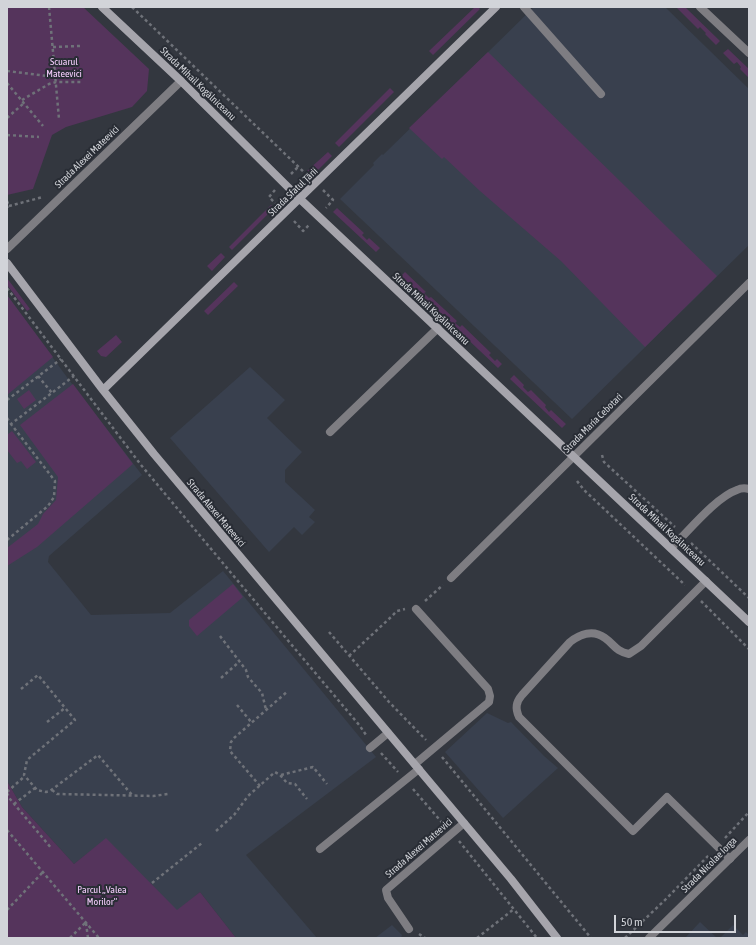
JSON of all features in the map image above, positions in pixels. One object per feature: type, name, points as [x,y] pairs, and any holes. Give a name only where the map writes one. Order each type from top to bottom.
[{"type":"main road","name":"Strada Mihail Kogălniceanu","points":[[102,7],[181,81],[300,199],[749,622]]},
{"type":"main road","name":"Strada Sfatul Țării","points":[[103,390],[496,7]]},
{"type":"main road","name":"Strada Alexei Mateevici","points":[[7,263],[103,390],[154,454],[417,766],[511,879],[557,938]]},
{"type":"street","points":[[524,7],[601,94]]},
{"type":"street","points":[[700,7],[749,53]]},
{"type":"street","name":"Strada Alexei Mateevici","points":[[7,249],[181,81]]},
{"type":"street","name":"Strada Maria Cebotari","points":[[451,578],[749,283]]},
{"type":"street","points":[[330,432],[438,328]]},
{"type":"street","points":[[671,548],[712,507],[726,496],[738,489],[749,489]]},
{"type":"street","points":[[706,581],[641,646],[628,654],[620,652],[604,637],[586,633],[578,636],[570,642],[522,695],[518,701],[517,711],[519,717],[633,831],[667,796],[730,859]]},
{"type":"street","points":[[320,849],[405,780],[434,748],[489,702],[490,696],[488,689],[416,609]]},
{"type":"street","points":[[372,747],[388,733]]},
{"type":"street","name":"Strada Alexei Mateevici","points":[[409,929],[388,898],[386,890],[464,823]]},
{"type":"street","name":"Strada Nicolae Iorga","points":[[649,938],[749,840]]},
{"type":"path","points":[[49,7],[59,119]]},
{"type":"path","points":[[132,7],[298,167]]},
{"type":"path","points":[[53,47],[80,46]]},
{"type":"path","points":[[7,71],[55,77]]},
{"type":"path","points":[[7,118],[23,102],[49,84],[56,82],[81,82]]},
{"type":"path","points":[[7,83],[43,126]]},
{"type":"path","points":[[7,136],[39,137]]},
{"type":"path","points":[[7,201],[8,206],[47,196]]},
{"type":"path","points":[[7,288],[142,465],[360,726],[372,747],[405,780],[452,833],[537,938]]},
{"type":"path","points":[[7,400],[61,359]]},
{"type":"path","points":[[38,376],[52,393]]},
{"type":"path","points":[[11,424],[74,376]]},
{"type":"path","points":[[7,418],[55,481],[54,497],[48,506],[7,540]]},
{"type":"path","points":[[577,481],[584,490],[749,649]]},
{"type":"path","points":[[349,656],[397,611],[416,609],[451,578]]},
{"type":"path","points":[[329,632],[389,702],[434,748],[591,938]]},
{"type":"path","points":[[220,636],[246,670],[248,677],[262,693],[266,710]]},
{"type":"path","points":[[221,678],[240,662]]},
{"type":"path","points":[[21,689],[38,675],[75,720],[27,760],[24,775],[37,790],[43,792],[52,790],[98,755],[132,795]]},
{"type":"path","points":[[260,786],[230,751],[231,742],[288,691]]},
{"type":"path","points":[[237,706],[252,722]]},
{"type":"path","points":[[47,722],[65,708]]},
{"type":"path","points":[[281,775],[313,767],[327,784]]},
{"type":"path","points":[[216,831],[234,816],[248,796],[275,772],[281,775],[287,783],[295,784],[308,799]]},
{"type":"path","points":[[25,776],[7,793],[14,804],[52,849]]},
{"type":"path","points":[[14,804],[35,788]]},
{"type":"path","points":[[52,790],[57,794],[153,796],[168,794]]},
{"type":"path","points":[[625,938],[665,900],[749,812]]},
{"type":"path","points":[[7,830],[99,938]]},
{"type":"path","points":[[152,883],[202,843]]},
{"type":"path","points":[[7,910],[43,872]]},
{"type":"path","points":[[477,938],[514,909]]},
{"type":"path","points":[[70,938],[86,922]]},
{"type":"path","points":[[86,922],[88,938]]},
{"type":"shaded area","points":[[534,7],[665,7],[749,89],[749,245],[572,419],[340,199],[374,165],[373,163],[382,154],[383,155]]},
{"type":"shaded area","points":[[7,295],[69,380],[142,475],[49,556],[48,562],[91,615],[170,613],[223,571],[376,757],[246,855],[317,938],[236,938],[200,892],[177,911],[106,839],[74,864],[22,807],[7,781]]},
{"type":"shaded area","points":[[250,367],[285,400],[267,418],[302,452],[285,470],[285,482],[315,510],[309,517],[315,522],[302,535],[294,527],[269,552],[170,438]]},
{"type":"shaded area","points":[[487,713],[508,723],[511,722],[544,756],[558,768],[503,818],[445,752]]},
{"type":"shaded area","points":[[700,922],[717,938],[685,938]]},
{"type":"shaded area","points":[[392,925],[402,935],[401,938],[375,938]]},
{"type":"shaded area","points":[[733,925],[743,935],[746,932],[749,935],[749,938],[720,938]]},
{"type":"green space","name":"Scuarul Mateevici","points":[[7,7],[83,7],[149,69],[147,91],[132,107],[66,127],[52,135],[33,189],[7,195]]},
{"type":"green space","points":[[475,7],[480,9],[433,55],[429,51]]},
{"type":"green space","points":[[676,7],[685,7],[720,41],[716,45],[700,27],[698,29]]},
{"type":"green space","points":[[728,49],[749,69],[749,78],[740,69],[741,67],[737,62],[734,64],[723,53]]},
{"type":"green space","points":[[488,52],[717,276],[645,347],[561,261],[480,191],[444,157],[442,159],[409,128]]},
{"type":"green space","points":[[390,88],[394,92],[339,147],[335,143]]},
{"type":"green space","points":[[328,152],[332,156],[311,175],[307,171]]},
{"type":"green space","points":[[271,205],[274,208],[232,250],[229,247]]},
{"type":"green space","points":[[337,208],[364,233],[362,235],[367,240],[369,238],[380,248],[376,252],[333,212]]},
{"type":"green space","points":[[221,253],[225,257],[212,271],[207,266]]},
{"type":"green space","points":[[405,272],[426,292],[424,293],[429,298],[431,297],[457,321],[455,323],[460,327],[462,325],[491,353],[489,355],[495,361],[497,359],[502,364],[498,368],[401,276]]},
{"type":"green space","points":[[7,278],[30,309],[27,311],[7,285]]},
{"type":"green space","points":[[234,282],[238,286],[208,315],[204,311]]},
{"type":"green space","points":[[7,295],[53,357],[7,395]]},
{"type":"green space","points":[[116,335],[122,342],[106,357],[101,356],[97,351]]},
{"type":"green space","points":[[514,375],[524,385],[523,387],[528,392],[531,390],[546,405],[545,407],[549,412],[551,410],[566,424],[562,428],[510,379]]},
{"type":"green space","points":[[73,384],[133,464],[37,547],[7,566],[7,548],[38,524],[43,514],[56,500],[58,477],[20,425]]},
{"type":"green space","points":[[29,390],[36,400],[24,409],[17,399]]},
{"type":"green space","points":[[12,431],[36,462],[27,469],[21,461],[17,463],[7,450],[7,435]]},
{"type":"green space","points":[[233,584],[243,597],[197,636],[189,626],[189,620]]},
{"type":"green space","name":"Parcul „Valea Morilor”","points":[[7,781],[22,807],[74,864],[106,838],[177,910],[200,892],[236,938],[7,938]]}]
